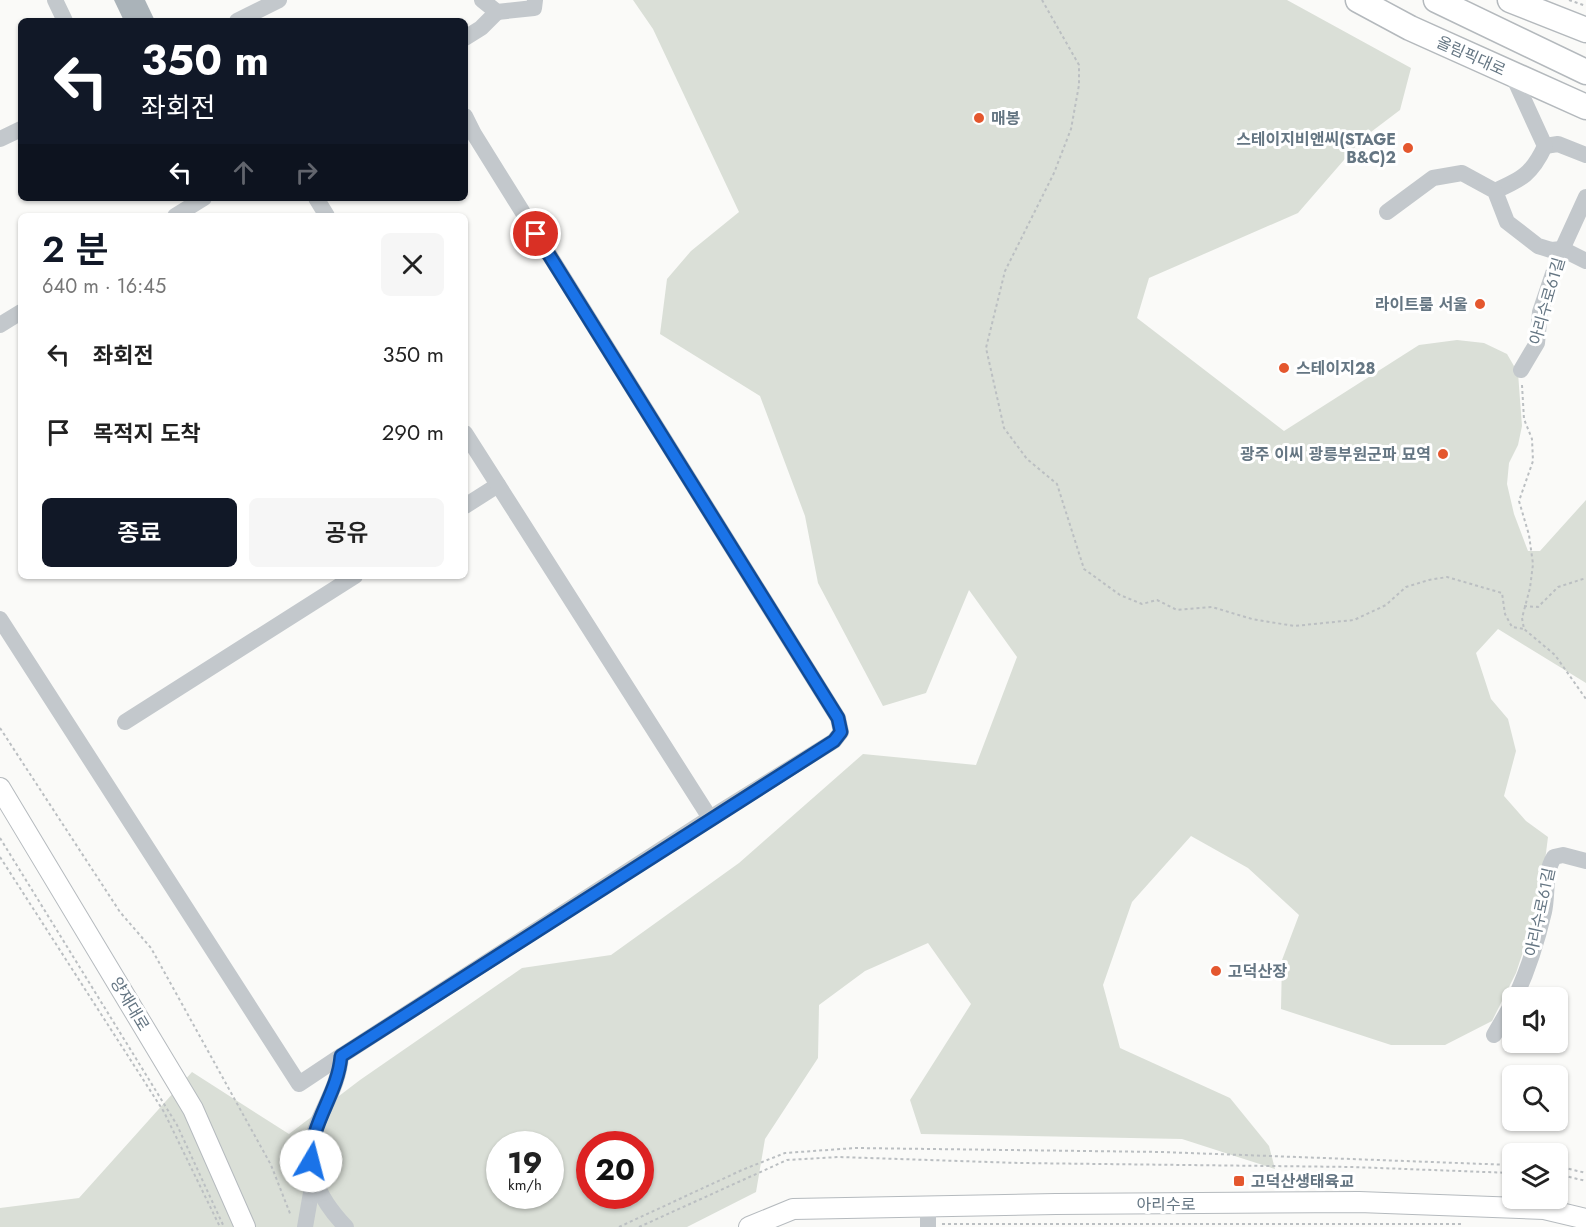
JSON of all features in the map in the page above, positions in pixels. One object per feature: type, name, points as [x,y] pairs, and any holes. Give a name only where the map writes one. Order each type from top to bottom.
[{"type":"highway","name":"올림픽대로","points":[[1358,0],[1410,28],[1586,107]]},
{"type":"highway","name":"올림픽대로","points":[[1436,0],[1586,72]]},
{"type":"highway","points":[[1510,0],[1586,30]]},
{"type":"main road","name":"양재대로","points":[[0,788],[193,1109],[245,1227]]},
{"type":"main road","name":"아리수로","points":[[749,1227],[793,1209],[928,1219],[1359,1202],[1544,1209],[1586,1219]]},
{"type":"street","points":[[55,0],[64,18]]},
{"type":"street","points":[[243,18],[279,0]]},
{"type":"street","points":[[482,0],[497,12]]},
{"type":"street","points":[[468,36],[481,28],[497,12],[534,8],[535,0]]},
{"type":"street","points":[[1512,74],[1545,146]]},
{"type":"street","points":[[0,619],[299,1084],[710,818],[834,741],[841,732],[838,718],[468,122]]},
{"type":"street","points":[[0,139],[18,130]]},
{"type":"street","points":[[1545,146],[1558,144],[1586,155]]},
{"type":"street","points":[[1495,191],[1523,178],[1533,169],[1545,146]]},
{"type":"street","points":[[1387,212],[1433,178],[1462,173],[1495,191],[1507,222],[1538,246],[1551,250],[1562,249],[1586,261]]},
{"type":"street","name":"아리수로61길","points":[[1521,370],[1537,343],[1540,312],[1562,249],[1586,198]]},
{"type":"street","points":[[180,213],[199,201]]},
{"type":"street","points":[[0,325],[18,314]]},
{"type":"street","points":[[468,438],[710,818]]},
{"type":"street","points":[[468,504],[498,485]]},
{"type":"street","points":[[125,722],[350,579]]},
{"type":"street","name":"아리수로61길","points":[[1519,987],[1537,939],[1544,909],[1548,866],[1554,857],[1563,855],[1586,861]]},
{"type":"street","points":[[1494,1035],[1502,1022]]},
{"type":"street","points":[[305,1227],[314,1180],[311,1148],[318,1124],[334,1090],[341,1056]]},
{"type":"street","points":[[314,1180],[330,1211],[346,1227]]},
{"type":"path","points":[[1042,0],[1079,65],[1079,85],[1071,129],[1054,173],[1005,271],[986,348],[1004,428],[1027,459],[1057,484],[1084,569],[1120,595],[1142,604],[1157,600],[1177,610],[1212,607],[1252,619],[1294,626],[1354,620],[1386,605],[1406,587],[1447,577],[1502,592],[1506,619],[1512,627],[1524,629],[1555,655],[1586,699]]},
{"type":"path","points":[[1569,0],[1586,6]]},
{"type":"path","points":[[1521,370],[1524,419],[1532,439],[1533,461],[1519,501],[1529,535],[1533,564],[1530,588],[1524,606],[1524,629]]},
{"type":"path","points":[[1524,606],[1538,607],[1558,587],[1586,578]]},
{"type":"path","points":[[0,728],[120,912],[151,948],[271,1166],[291,1217]]},
{"type":"path","points":[[0,838],[177,1125],[224,1227]]},
{"type":"path","points":[[0,857],[164,1112],[220,1227]]},
{"type":"path","points":[[619,1227],[742,1170],[785,1154],[855,1148],[1162,1152],[1502,1165]]},
{"type":"path","points":[[639,1227],[788,1160],[839,1156],[1019,1163],[1352,1167],[1502,1173]]},
{"type":"path","points":[[1568,1169],[1586,1173]]},
{"type":"path","points":[[1568,1177],[1586,1181]]},
{"type":"path","points":[[928,1219],[947,1226],[1469,1224]]},
{"type":"shaded area","points":[[633,0],[1287,0],[1411,68],[1400,110],[1363,138],[1298,213],[1149,278],[1137,318],[1284,431],[1419,345],[1457,340],[1484,343],[1507,354],[1518,373],[1522,426],[1518,445],[1509,463],[1507,484],[1514,514],[1528,551],[1540,551],[1586,500],[1586,683],[1498,629],[1476,653],[1491,699],[1508,719],[1516,751],[1504,796],[1526,821],[1548,837],[1540,900],[1516,973],[1509,987],[1502,987],[1502,1001],[1492,1021],[1445,1045],[1391,1045],[1281,1009],[1282,960],[1299,915],[1248,868],[1191,836],[1132,902],[1103,985],[1120,1048],[1230,1098],[1269,1146],[1275,1169],[1182,1139],[921,1134],[910,1100],[971,1004],[928,943],[865,971],[819,1005],[818,1058],[765,1139],[756,1192],[687,1227],[0,1227],[0,1208],[79,1198],[192,1072],[289,1134],[360,1080],[522,968],[611,955],[739,863],[863,754],[976,765],[1017,657],[969,590],[926,693],[883,706],[818,583],[805,516],[760,396],[660,334],[667,279],[691,251],[739,212],[653,29]]},
{"type":"building","points":[[114,0],[145,0],[154,18],[123,18]]},
{"type":"place","name":"매봉","points":[[979,118]]},
{"type":"place","name":"스테이지비앤씨(STAGE B&C)2","points":[[1408,148]]},
{"type":"place","name":"라이트룸 서울","points":[[1480,304]]},
{"type":"place","name":"스테이지28","points":[[1284,368]]},
{"type":"place","name":"광주 이씨 광릉부원군파 묘역","points":[[1443,454]]},
{"type":"place","name":"고덕산장","points":[[1216,971]]},
{"type":"place","name":"고덕산생태육교","points":[[1239,1181]]},
{"type":"route","points":[[311,1161],[311,1148],[318,1124],[334,1090],[341,1056],[710,818],[834,741],[841,732],[838,718],[536,234]]}]
